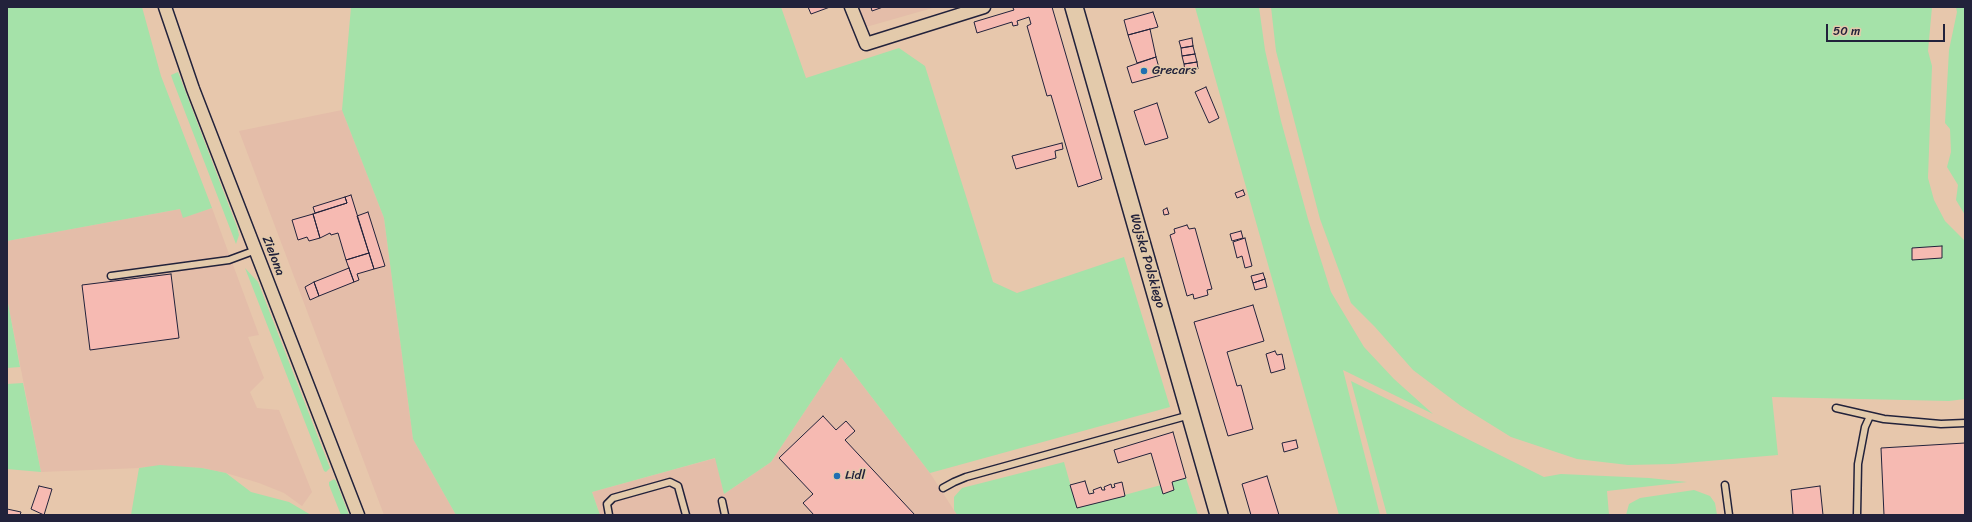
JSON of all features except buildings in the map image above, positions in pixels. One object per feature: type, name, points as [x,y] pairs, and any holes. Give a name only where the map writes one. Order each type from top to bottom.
[{"type":"street","name":"Zielona","points":[[165,7],[181,56],[358,515]]},
{"type":"street","points":[[851,7],[866,44],[984,7]]},
{"type":"street","name":"Wojska Polskiego","points":[[1074,7],[1192,414],[1219,515]]},
{"type":"lane","points":[[111,276],[230,260],[256,250]]},
{"type":"lane","points":[[1836,408],[1884,419],[1941,424],[1965,423]]},
{"type":"lane","points":[[943,488],[966,477],[1192,414]]},
{"type":"lane","points":[[1857,515],[1858,464],[1861,443],[1870,416]]},
{"type":"lane","points":[[609,515],[607,504],[613,498],[670,482],[678,486],[686,515]]},
{"type":"lane","points":[[1725,485],[1729,515]]},
{"type":"lane","points":[[722,502],[725,515]]},
{"type":"shaded area","points":[[858,7],[936,7],[866,27]]},
{"type":"shaded area","points":[[342,110],[384,218],[413,439],[456,515],[384,515],[239,131]]},
{"type":"shaded area","points":[[212,208],[259,335],[248,337],[264,378],[250,392],[257,408],[279,410],[312,492],[302,506],[284,493],[259,483],[226,473],[202,468],[160,466],[41,472],[7,298],[7,241],[180,209],[184,217]]},
{"type":"shaded area","points":[[841,357],[930,473],[957,515],[600,515],[592,492],[716,458],[724,494],[771,462]]},
{"type":"green space","points":[[7,7],[142,7],[161,76],[212,208],[183,218],[180,209],[7,241]]},
{"type":"green space","points":[[351,7],[781,7],[806,78],[899,48],[925,66],[993,282],[1017,293],[1124,257],[1170,407],[930,473],[841,357],[771,462],[724,494],[715,458],[592,492],[600,515],[456,515],[413,439],[384,218],[342,110]]},
{"type":"green space","points":[[1195,7],[1259,7],[1265,50],[1281,121],[1308,219],[1331,292],[1364,347],[1394,379],[1433,414],[1343,370],[1380,515],[1339,515]]},
{"type":"green space","points":[[1271,7],[1932,7],[1928,51],[1932,66],[1928,178],[1934,200],[1945,221],[1965,241],[1965,399],[1949,401],[1772,397],[1778,455],[1673,464],[1628,465],[1577,459],[1511,437],[1461,406],[1413,370],[1375,327],[1351,303],[1320,219],[1276,51]]},
{"type":"green space","points":[[1956,7],[1965,7],[1965,215],[1956,200],[1958,185],[1947,167],[1951,152],[1950,129],[1945,123],[1949,50],[1957,12]]},
{"type":"green space","points":[[178,72],[237,227],[239,235],[236,244],[173,81],[171,75]]},
{"type":"green space","points":[[245,268],[258,282],[330,468],[326,472],[324,471]]},
{"type":"green space","points":[[7,298],[20,367],[7,368]]},
{"type":"green space","points":[[1351,381],[1544,477],[1561,474],[1649,478],[1687,482],[1607,491],[1609,515],[1387,515]]},
{"type":"green space","points":[[23,383],[41,472],[7,469],[7,384]]},
{"type":"green space","points":[[1064,462],[1077,508],[1161,485],[1163,493],[1174,490],[1172,482],[1186,478],[1198,515],[957,515],[954,510],[954,497],[962,488]]},
{"type":"green space","points":[[160,465],[202,468],[226,473],[251,492],[289,502],[311,515],[131,515],[139,468]]},
{"type":"green space","points":[[334,479],[349,515],[341,515],[329,485],[329,482]]},
{"type":"green space","points":[[1694,490],[1710,496],[1715,503],[1717,515],[1626,515],[1629,504],[1640,498]]},
{"type":"place","name":"Grecars","points":[[1144,71]]},
{"type":"place","name":"Lidl","points":[[837,476]]}]
